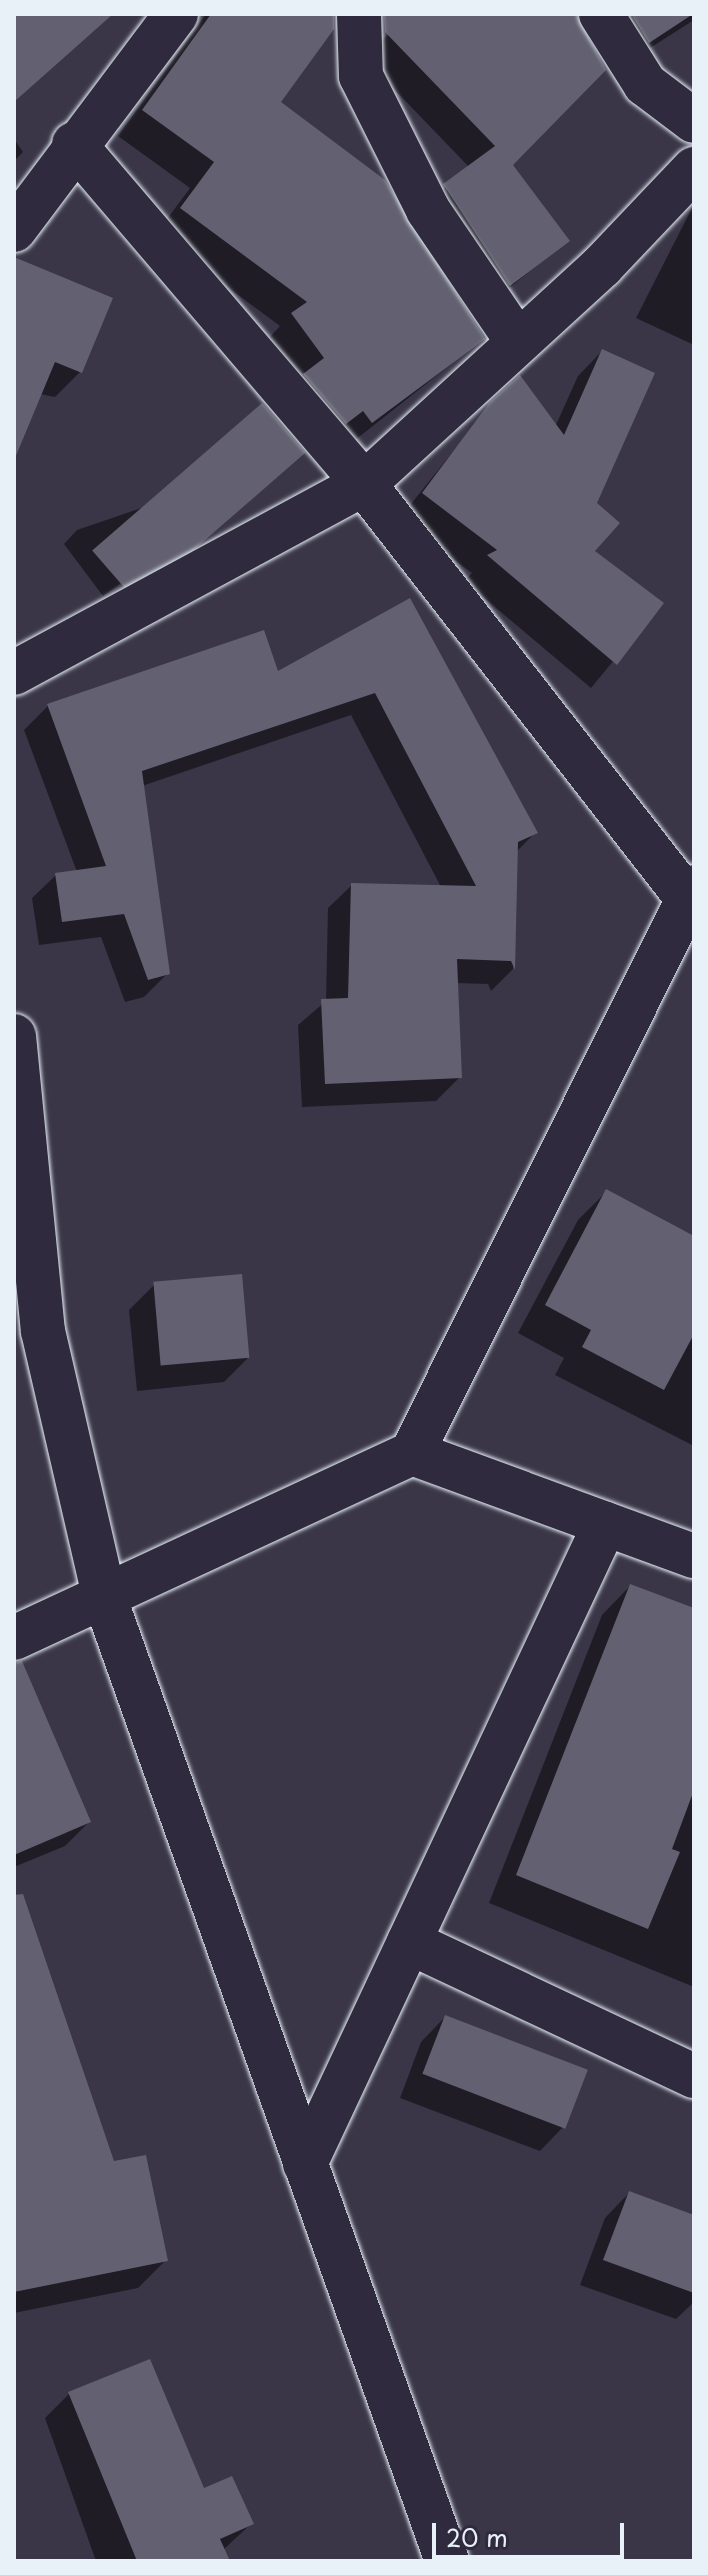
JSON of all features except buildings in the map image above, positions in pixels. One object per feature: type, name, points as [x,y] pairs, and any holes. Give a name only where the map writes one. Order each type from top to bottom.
[{"type":"street","points":[[14,230],[74,144],[176,14]]},
{"type":"street","points":[[359,14],[361,76],[428,210],[517,341]]},
{"type":"street","points":[[601,14],[645,84],[694,121]]},
{"type":"street","points":[[14,1638],[412,1453],[691,899],[364,484],[74,144]]},
{"type":"street","points":[[14,673],[364,484],[694,169]]},
{"type":"street","points":[[14,1036],[43,1331],[104,1596],[447,2561]]},
{"type":"street","points":[[412,1453],[694,1556]]},
{"type":"street","points":[[305,2164],[605,1524]]},
{"type":"street","points":[[409,1942],[694,2076]]}]
